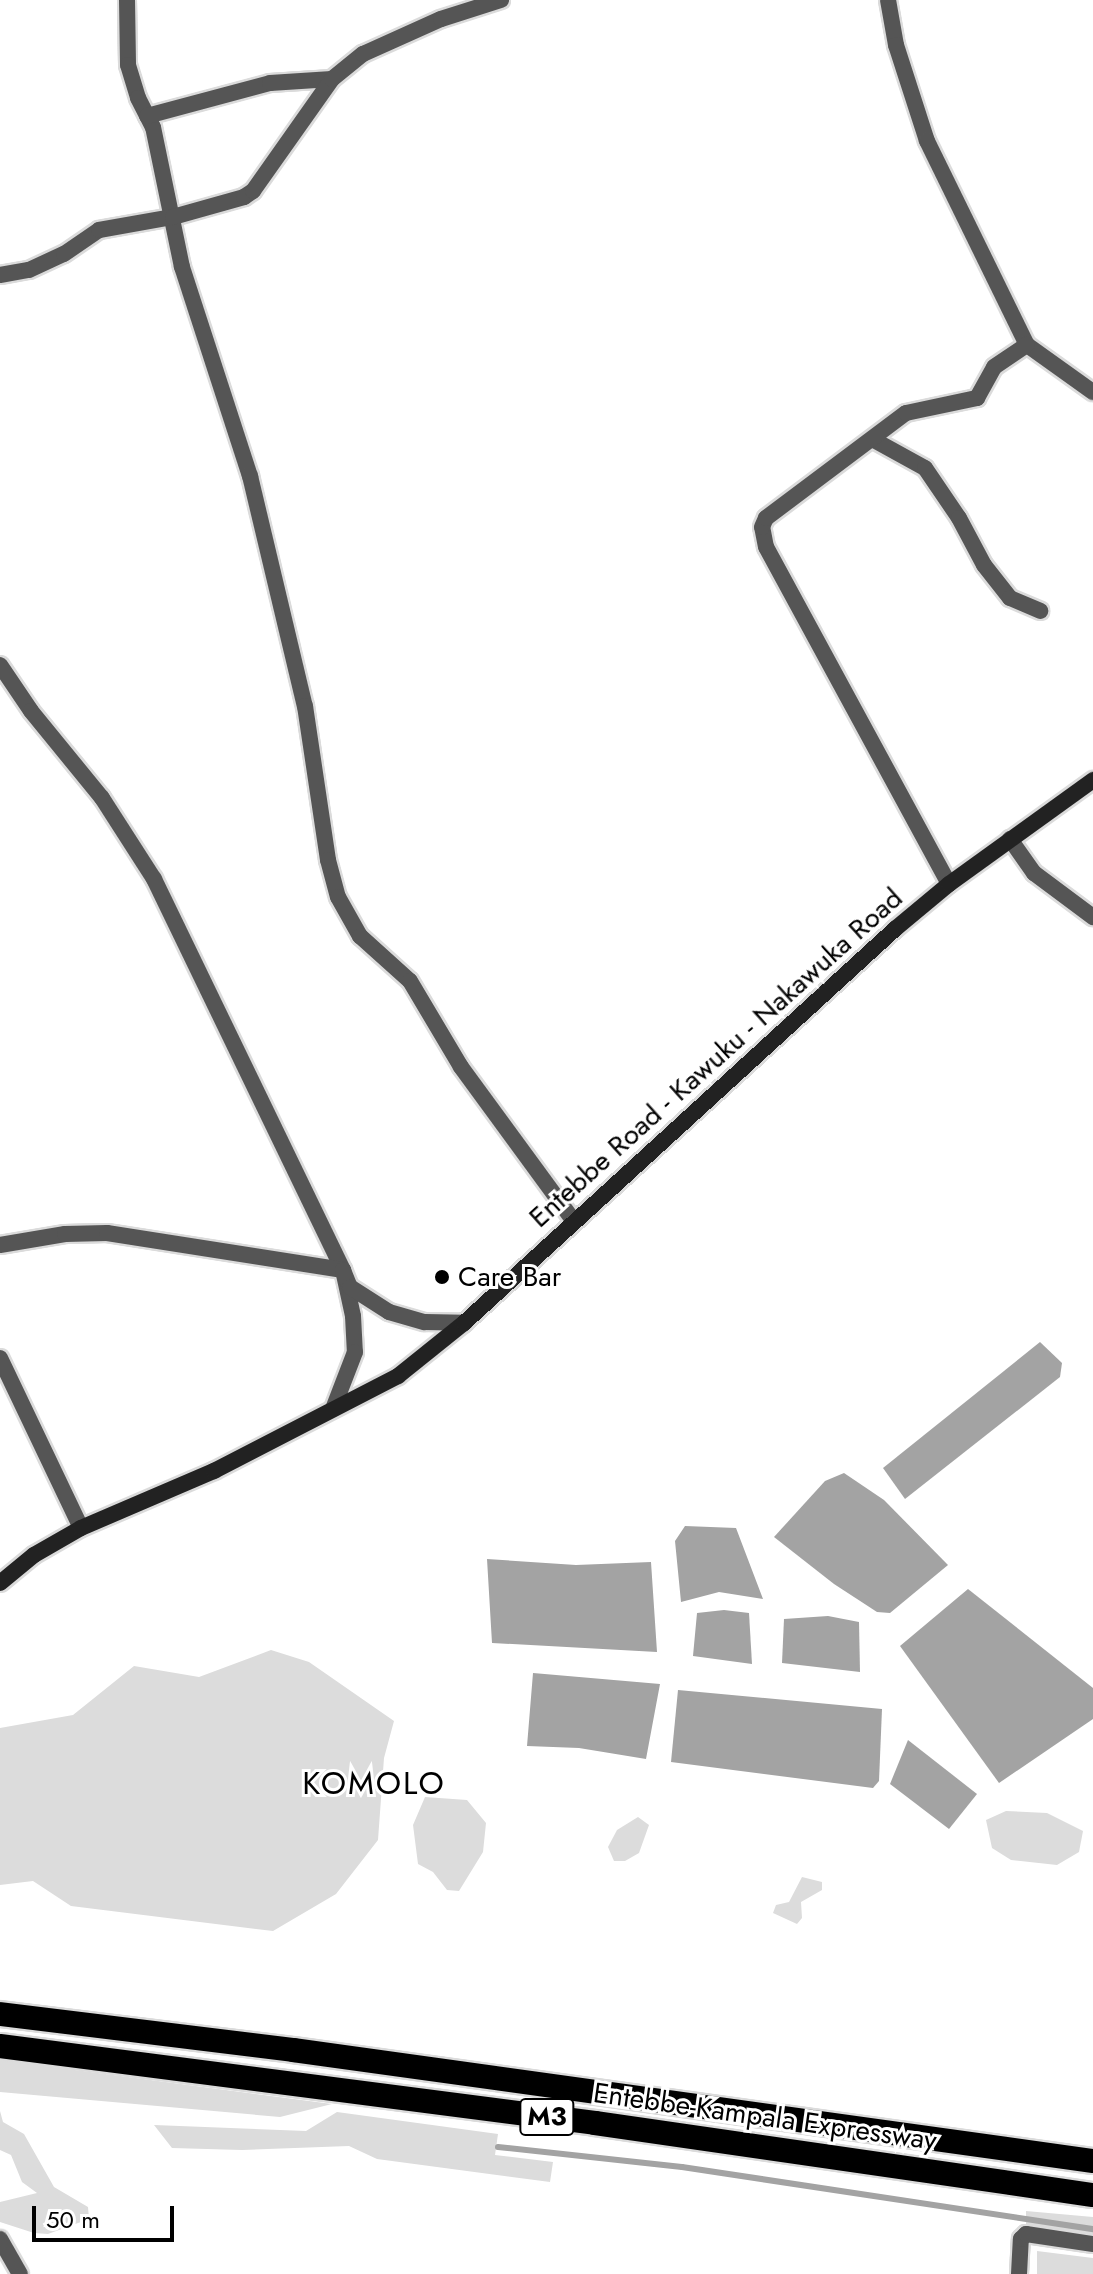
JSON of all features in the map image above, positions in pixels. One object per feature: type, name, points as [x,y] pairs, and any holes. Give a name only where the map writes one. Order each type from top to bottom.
[{"type":"highway","name":"Entebbe-Kampala Expressway","points":[[0,2014],[324,2054],[1093,2161]]},
{"type":"highway","name":"Entebbe-Kampala Expressway","points":[[0,2046],[595,2123],[1093,2195]]},
{"type":"main road","name":"Entebbe Road - Kawuku - Nakawuka Road","points":[[0,1583],[34,1555],[81,1528],[214,1471],[398,1376],[464,1323],[573,1220],[949,884],[1093,780]]},
{"type":"street","points":[[127,0],[128,65],[153,127],[182,267],[250,476],[305,706],[328,860],[338,897],[360,936],[410,981],[461,1067],[573,1220]]},
{"type":"street","points":[[0,275],[29,270],[64,254],[99,230],[173,217],[244,197],[253,191],[332,79],[363,54],[441,19],[501,0]]},
{"type":"street","points":[[888,0],[896,45],[927,141],[1027,345],[1093,392]]},
{"type":"street","points":[[147,116],[270,83],[332,79]]},
{"type":"street","points":[[949,884],[762,536],[766,518],[906,413],[977,398],[994,367],[1027,345]]},
{"type":"street","points":[[874,440],[925,468],[959,518],[984,565],[1010,598],[1040,611]]},
{"type":"street","points":[[0,665],[31,711],[102,798],[154,879],[350,1287],[389,1312],[425,1322],[464,1323]]},
{"type":"street","points":[[1010,839],[1034,873],[1093,917]]},
{"type":"street","points":[[0,1245],[65,1234],[107,1233],[343,1270]]},
{"type":"street","points":[[333,1409],[355,1352],[353,1316],[343,1270]]},
{"type":"street","points":[[0,1358],[81,1528]]},
{"type":"street","points":[[1019,2274],[1021,2239],[1026,2234],[1093,2244]]},
{"type":"street","points":[[0,2239],[20,2274]]},
{"type":"shaded area","points":[[1040,1342],[1062,1363],[1060,1377],[905,1499],[883,1468]]},
{"type":"shaded area","points":[[844,1473],[884,1500],[948,1565],[890,1613],[877,1612],[834,1584],[774,1537],[825,1481]]},
{"type":"shaded area","points":[[685,1526],[736,1528],[763,1599],[719,1592],[681,1602],[675,1541]]},
{"type":"shaded area","points":[[487,1559],[576,1565],[651,1562],[657,1652],[492,1643]]},
{"type":"shaded area","points":[[968,1589],[1093,1688],[1093,1719],[999,1783],[900,1646]]},
{"type":"shaded area","points":[[724,1610],[749,1613],[752,1664],[693,1656],[697,1613]]},
{"type":"shaded area","points":[[828,1616],[859,1622],[860,1672],[782,1663],[784,1619]]},
{"type":"shaded area","points":[[271,1650],[309,1662],[394,1721],[384,1758],[378,1840],[336,1894],[273,1931],[71,1906],[33,1881],[0,1885],[0,1728],[73,1715],[134,1666],[199,1677]]},
{"type":"shaded area","points":[[533,1673],[660,1684],[646,1759],[579,1748],[527,1746]]},
{"type":"shaded area","points":[[678,1690],[882,1709],[879,1781],[873,1788],[671,1762]]},
{"type":"shaded area","points":[[908,1740],[977,1794],[949,1829],[890,1784]]},
{"type":"shaded area","points":[[425,1797],[467,1800],[486,1823],[483,1852],[459,1891],[447,1890],[433,1872],[418,1864],[413,1825]]},
{"type":"shaded area","points":[[1006,1811],[1047,1813],[1083,1831],[1079,1852],[1057,1865],[1011,1860],[992,1848],[986,1820]]},
{"type":"shaded area","points":[[638,1817],[649,1825],[639,1853],[625,1861],[614,1861],[608,1847],[617,1830]]},
{"type":"shaded area","points":[[802,1877],[822,1882],[822,1890],[801,1902],[802,1918],[797,1924],[773,1913],[776,1905],[789,1902]]},
{"type":"shaded area","points":[[0,2060],[332,2104],[280,2117],[0,2092]]},
{"type":"shaded area","points":[[0,2111],[3,2122],[24,2134],[54,2187],[88,2207],[89,2219],[48,2234],[34,2233],[0,2222],[0,2202],[37,2193],[22,2182],[11,2155],[0,2150]]},
{"type":"shaded area","points":[[337,2112],[498,2134],[495,2155],[553,2162],[550,2182],[377,2159],[349,2146],[242,2150],[172,2148],[154,2125],[306,2131]]},
{"type":"shaded area","points":[[1026,2211],[1093,2217],[1093,2241],[1026,2231]]},
{"type":"shaded area","points":[[1037,2251],[1093,2258],[1093,2274],[1037,2274]]},
{"type":"waterway","points":[[498,2147],[682,2167],[1093,2229]]},
{"type":"place","name":"Care Bar","points":[[442,1277]]},
{"type":"district","name":"KOMOLO","points":[[374,1783]]}]
